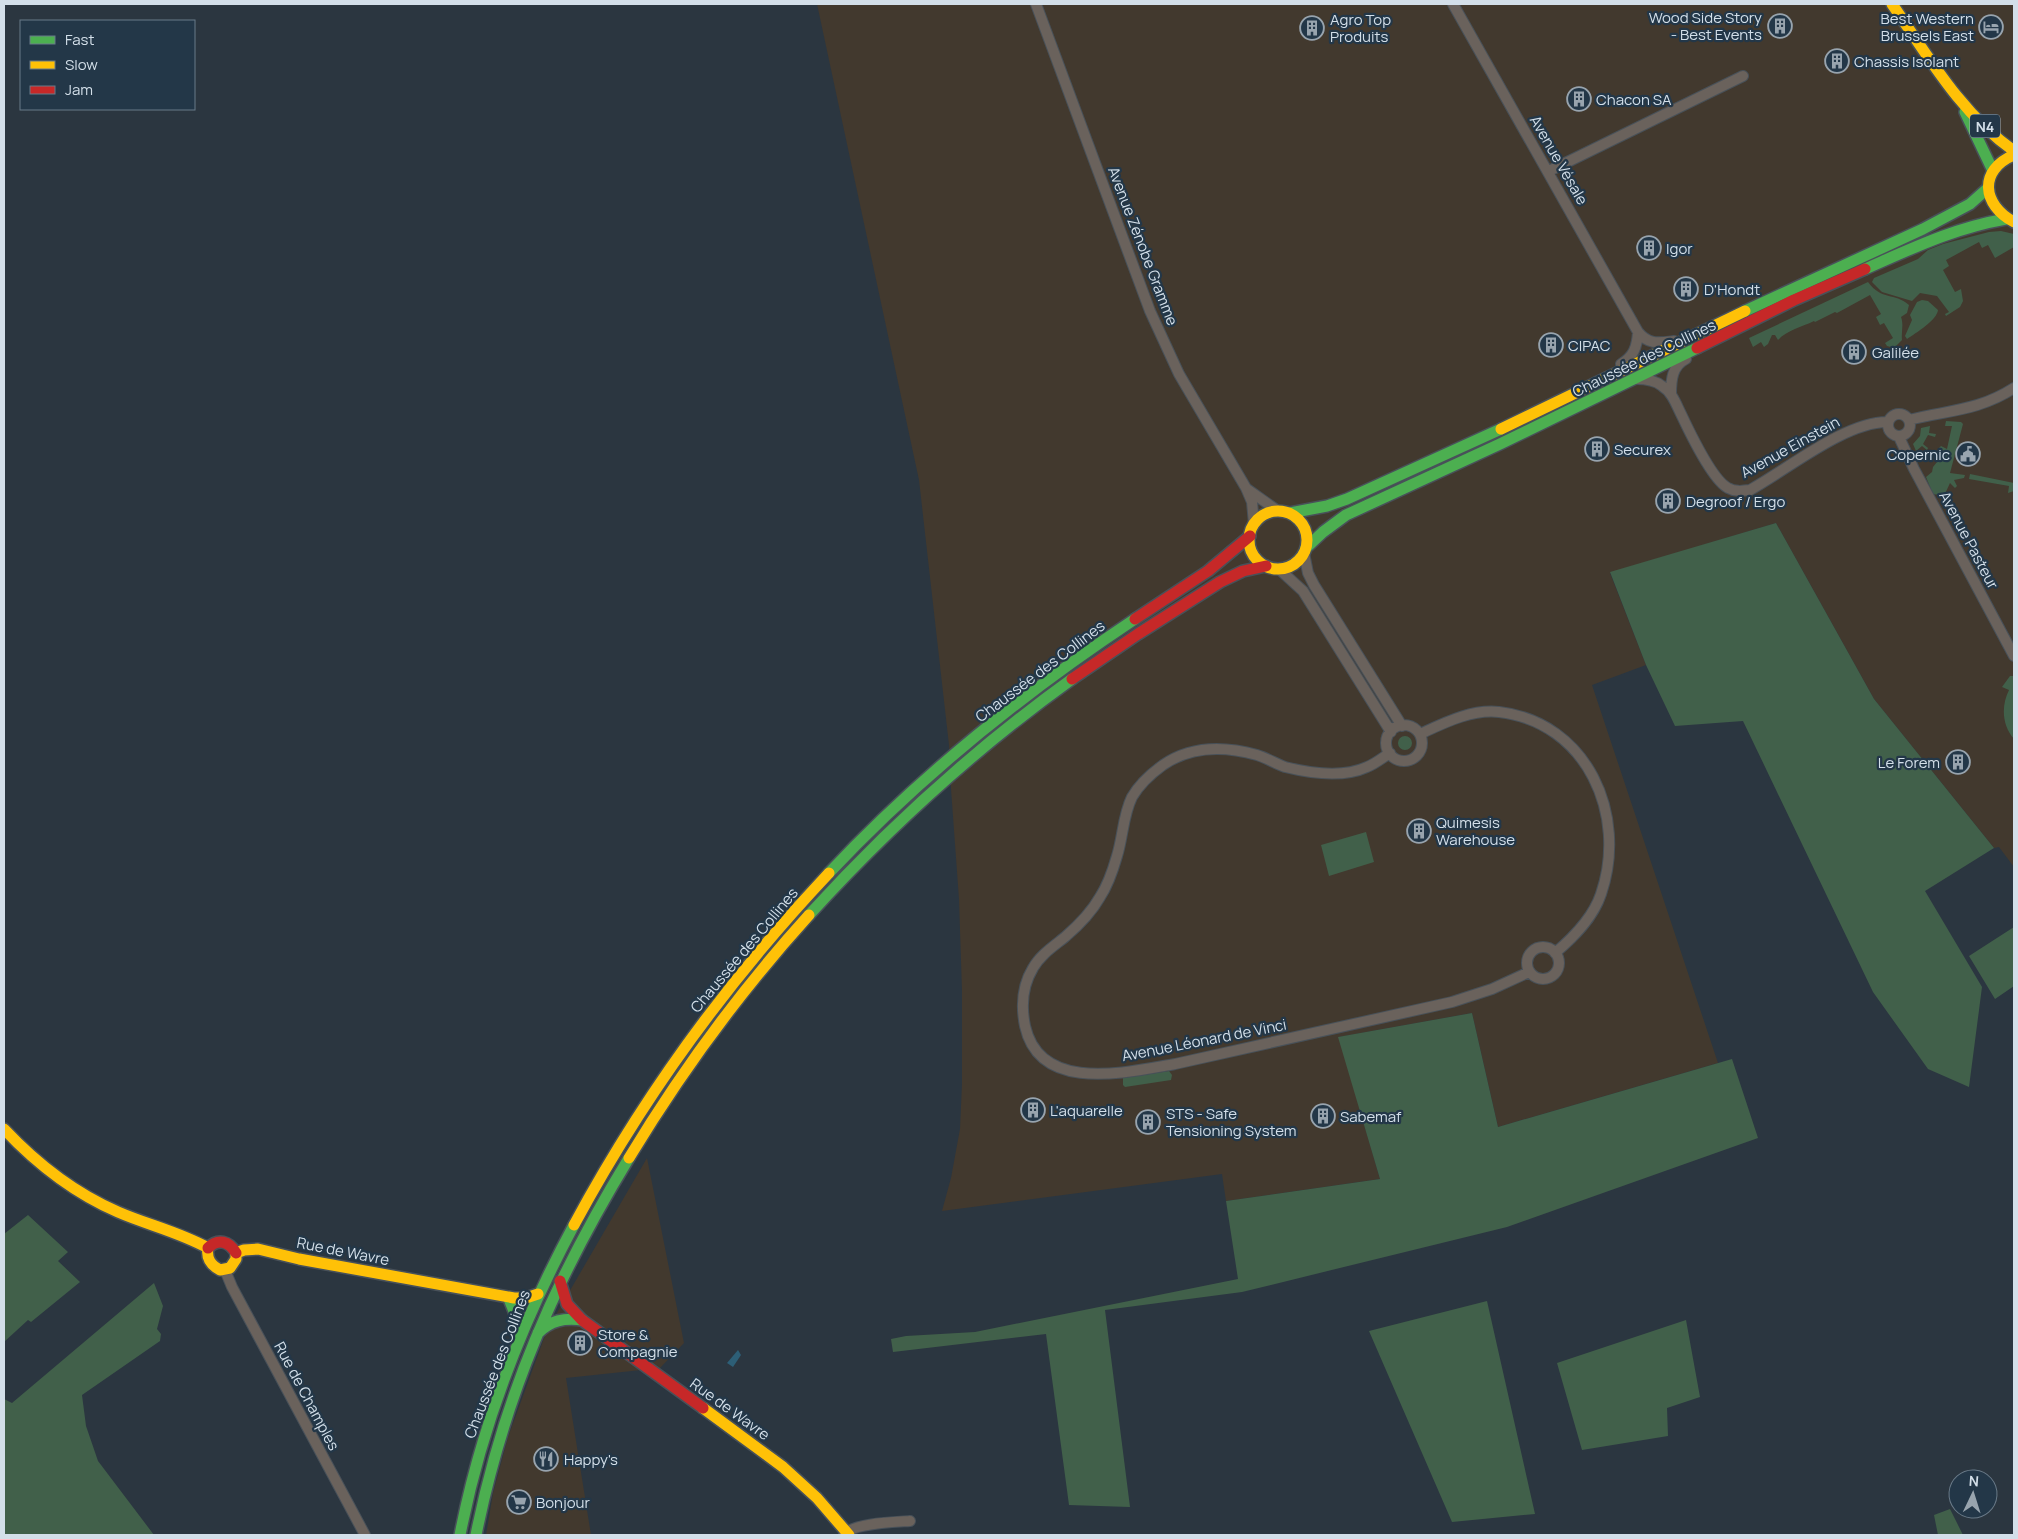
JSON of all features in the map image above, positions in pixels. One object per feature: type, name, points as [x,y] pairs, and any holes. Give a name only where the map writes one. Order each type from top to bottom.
[{"type":"main road","name":"N4","points":[[1892,4],[1958,98],[1997,139],[2014,151]]},
{"type":"main road","name":"N4","points":[[1958,98],[1993,171],[2000,162],[2014,155]]},
{"type":"main road","points":[[1993,171],[1988,188],[1990,200],[1996,211],[2010,221]]},
{"type":"main road","name":"Chaussée des Collines","points":[[1284,512],[1327,506],[1347,499],[1524,419],[1694,335],[1923,229],[1970,204],[1988,188]]},
{"type":"main road","name":"Chaussée des Collines","points":[[1305,551],[1323,532],[1346,515],[1636,379],[1794,300],[1940,236],[1976,224],[2010,221]]},
{"type":"main road","points":[[1284,512],[1302,524],[1306,531],[1305,551],[1294,564],[1279,569],[1266,566],[1258,561],[1253,554],[1250,536],[1254,524],[1261,517],[1269,513],[1284,512]]},
{"type":"main road","name":"Chaussée des Collines","points":[[460,1535],[481,1449],[522,1331],[538,1294],[586,1203],[621,1143],[660,1083],[704,1021],[751,961],[813,890],[883,820],[926,781],[1022,700],[1088,652],[1215,567],[1250,536]]},
{"type":"main road","name":"Chaussée des Collines","points":[[476,1535],[493,1456],[534,1338],[560,1281],[597,1211],[644,1132],[713,1031],[761,971],[821,902],[924,799],[1023,716],[1136,635],[1220,582],[1243,571],[1266,566]]},
{"type":"main road","points":[[4,1129],[20,1148],[46,1171],[80,1193],[119,1213],[183,1234],[208,1248],[215,1242],[223,1241],[232,1246],[236,1253],[234,1263],[225,1270]]},
{"type":"main road","name":"Rue de Champles","points":[[208,1248],[207,1253],[210,1263],[214,1267],[225,1270]]},
{"type":"main road","name":"Rue de Wavre","points":[[236,1253],[244,1250],[258,1249],[299,1259],[491,1293],[509,1299],[520,1300],[538,1294]]},
{"type":"main road","name":"Rue de Wavre","points":[[560,1281],[567,1304],[582,1320],[783,1468],[817,1498],[846,1534]]},
{"type":"main road","points":[[509,1299],[522,1331]]},
{"type":"main road","points":[[534,1338],[545,1326],[552,1322],[560,1319],[582,1320]]},
{"type":"street","name":"Avenue Zénobe Gramme","points":[[1036,4],[1150,311],[1178,374],[1246,488],[1252,502],[1254,524]]},
{"type":"street","name":"Avenue Vésale","points":[[1453,4],[1549,171],[1638,332]]},
{"type":"street","points":[[1549,171],[1743,76]]},
{"type":"street","points":[[1671,394],[1671,380],[1678,363],[1780,315],[1794,300]]},
{"type":"street","points":[[1638,332],[1645,340],[1656,343],[1694,335]]},
{"type":"street","points":[[1524,419],[1546,401],[1631,358],[1637,345],[1638,332]]},
{"type":"street","points":[[1636,379],[1652,381],[1662,386],[1671,394]]},
{"type":"street","name":"Avenue Einstein","points":[[1671,394],[1701,452],[1720,482],[1728,488],[1739,492],[1750,490],[1847,432],[1872,423],[1887,422],[1890,417],[1900,414],[1906,415],[1909,420],[1958,411],[1979,405],[2014,388]]},
{"type":"street","points":[[1887,422],[1888,430],[1900,437],[1908,432],[1910,428],[1909,420]]},
{"type":"street","name":"Avenue Pasteur","points":[[1900,437],[1914,469],[2014,656]]},
{"type":"street","name":"Avenue Zénobe Gramme","points":[[1246,488],[1284,512]]},
{"type":"street","points":[[1305,551],[1308,573],[1314,585],[1402,726]]},
{"type":"street","points":[[1279,569],[1304,591],[1391,732]]},
{"type":"street","points":[[1420,734],[1446,722],[1473,713],[1498,712],[1528,718],[1555,731],[1576,750],[1592,775],[1605,803],[1609,825],[1606,871],[1601,894],[1589,917],[1573,938],[1556,953]]},
{"type":"street","points":[[1402,726],[1410,726],[1420,734],[1422,748],[1414,758],[1401,761],[1390,753],[1387,741],[1394,729],[1402,726]]},
{"type":"street","name":"Avenue Léonard de Vinci","points":[[1390,753],[1366,768],[1340,773],[1315,772],[1285,766],[1233,749],[1216,748],[1186,753],[1164,764],[1148,778],[1132,797],[1124,821],[1118,855],[1110,879],[1100,898],[1085,920],[1047,952],[1033,967],[1024,988],[1022,1012],[1026,1032],[1034,1047],[1050,1062],[1060,1068],[1077,1073],[1095,1075],[1136,1070],[1175,1064],[1452,1002],[1492,989],[1529,972]]},
{"type":"street","points":[[1547,947],[1556,953],[1559,962],[1553,975],[1548,978],[1539,979],[1529,972],[1526,962],[1532,950],[1547,947]]},
{"type":"street","name":"Rue de Champles","points":[[225,1270],[232,1287],[365,1535]]},
{"type":"street","points":[[846,1534],[857,1528],[910,1521]]},
{"type":"shaded area","points":[[817,4],[2014,4],[2014,867],[1999,847],[1994,848],[1874,699],[1776,523],[1610,573],[1646,665],[1592,685],[1718,1063],[1498,1127],[1472,1013],[1339,1037],[1380,1179],[1226,1201],[1222,1174],[942,1211],[951,1178],[960,1129],[962,1084],[962,991],[959,899],[949,745],[919,480]]},
{"type":"shaded area","points":[[647,1158],[684,1343],[660,1368],[566,1378],[591,1535],[486,1535],[493,1493],[508,1437],[547,1330]]},
{"type":"green space","points":[[2001,231],[2014,234],[2014,247],[1995,258],[1988,245],[1982,248],[1979,242],[1946,260],[1949,266],[1943,270],[1955,292],[1961,289],[1963,301],[1960,307],[1946,316],[1945,314],[1949,312],[1937,296],[1920,293],[1912,301],[1882,292],[1872,282],[1874,278],[1918,259],[1928,250],[1943,244],[1989,232]]},
{"type":"green space","points":[[1868,282],[1878,292],[1904,301],[1909,305],[1907,313],[1901,317],[1902,340],[1894,348],[1887,346],[1885,343],[1893,338],[1884,323],[1880,325],[1876,317],[1881,314],[1870,295],[1837,313],[1835,312],[1790,331],[1778,340],[1775,335],[1772,335],[1768,344],[1764,347],[1761,342],[1753,347],[1749,338]]},
{"type":"green space","points":[[1922,300],[1928,301],[1938,310],[1937,314],[1925,326],[1907,339],[1905,336],[1912,320],[1910,315],[1917,302]]},
{"type":"green space","points":[[1946,421],[1961,422],[1963,424],[1950,473],[1965,475],[1964,478],[1954,480],[1957,486],[1955,488],[1950,483],[1944,496],[1933,494],[1926,477],[1932,472],[1933,467],[1945,452],[1939,448],[1941,446],[1947,449],[1952,426],[1945,426]]},
{"type":"green space","points":[[1930,426],[1929,433],[1936,434],[1935,437],[1928,435],[1923,444],[1928,448],[1927,450],[1922,446],[1916,451],[1913,444],[1920,436],[1921,428]]},
{"type":"green space","points":[[1970,474],[2014,483],[2014,491],[2008,493],[2009,486],[1969,479]]},
{"type":"green space","points":[[1776,523],[1874,699],[1994,848],[1925,891],[1982,987],[1969,1087],[1928,1069],[1873,992],[1743,721],[1675,726],[1646,665],[1610,572]]},
{"type":"green space","points":[[2010,676],[2014,676],[2014,739],[2007,728],[2004,715],[2006,696],[2009,690],[2002,687]]},
{"type":"green space","points":[[1405,736],[1410,738],[1412,743],[1410,748],[1405,750],[1400,748],[1398,743],[1400,738]]},
{"type":"green space","points":[[1366,832],[1374,862],[1329,876],[1321,845]]},
{"type":"green space","points":[[2014,927],[2014,986],[1995,999],[1969,956]]},
{"type":"green space","points":[[1472,1013],[1498,1127],[1732,1059],[1758,1138],[1507,1227],[1242,1292],[1105,1310],[1130,1507],[1069,1505],[1046,1334],[893,1352],[891,1339],[906,1336],[975,1332],[1238,1279],[1226,1201],[1380,1179],[1338,1037]]},
{"type":"green space","points":[[1169,1071],[1172,1075],[1171,1080],[1125,1087],[1123,1085],[1123,1078]]},
{"type":"green space","points":[[28,1215],[68,1252],[58,1261],[80,1282],[31,1322],[28,1320],[4,1342],[4,1234]]},
{"type":"green space","points":[[154,1283],[163,1306],[157,1329],[161,1334],[160,1341],[82,1395],[86,1426],[98,1461],[154,1535],[4,1535],[4,1399],[12,1403]]},
{"type":"green space","points":[[1487,1301],[1535,1514],[1452,1522],[1369,1331]]},
{"type":"green space","points":[[1686,1320],[1700,1397],[1667,1408],[1668,1436],[1582,1450],[1557,1363]]},
{"type":"green space","points":[[1948,1510],[1948,1519],[1955,1519],[1963,1535],[1938,1535],[1934,1515]]},
{"type":"water","points":[[738,1350],[741,1355],[733,1367],[727,1363]]},
{"type":"traffic: fast","points":[[1965,112],[1993,171]]},
{"type":"traffic: fast","points":[[1745,311],[1923,229],[1970,204],[1988,188]]},
{"type":"traffic: fast","points":[[1865,269],[1951,233],[2006,219]]},
{"type":"traffic: fast","points":[[1306,548],[1323,532],[1346,515],[1500,444],[1697,348]]},
{"type":"traffic: fast","points":[[1290,513],[1327,506],[1347,499],[1501,429]]},
{"type":"traffic: fast","points":[[829,873],[899,803],[974,737],[1053,676],[1135,619]]},
{"type":"traffic: fast","points":[[809,915],[870,851],[934,790],[1036,705],[1072,679]]},
{"type":"traffic: fast","points":[[476,1535],[501,1434],[535,1340],[578,1248],[629,1158]]},
{"type":"traffic: fast","points":[[460,1535],[479,1455],[505,1376],[537,1299],[574,1225]]},
{"type":"traffic: fast","points":[[509,1299],[522,1331]]},
{"type":"traffic: fast","points":[[538,1333],[548,1325],[558,1321],[569,1319],[582,1320]]},
{"type":"traffic: slow","points":[[1892,4],[1932,64],[1962,102],[1978,120],[2014,151]]},
{"type":"traffic: slow","points":[[2014,155],[2002,161],[1994,169],[1990,178],[1989,188],[1990,197],[1995,206],[2003,215],[2014,222]]},
{"type":"traffic: slow","points":[[1501,429],[1745,311]]},
{"type":"traffic: slow","points":[[1278,511],[1289,513],[1302,524],[1307,540],[1305,551],[1294,564],[1278,569],[1267,567],[1254,556],[1249,540],[1251,529],[1262,516],[1278,511]]},
{"type":"traffic: slow","points":[[574,1225],[629,1131],[690,1041],[757,955],[829,873]]},
{"type":"traffic: slow","points":[[629,1158],[669,1094],[713,1032],[784,943],[809,915]]},
{"type":"traffic: slow","points":[[4,1129],[43,1166],[86,1196],[118,1212],[186,1237],[208,1248]]},
{"type":"traffic: slow","points":[[208,1248],[210,1261],[220,1270],[230,1268],[236,1259],[236,1253]]},
{"type":"traffic: slow","points":[[236,1253],[244,1250],[258,1249],[299,1259],[514,1298],[526,1298],[538,1294]]},
{"type":"traffic: slow","points":[[703,1408],[783,1467],[817,1498],[849,1535]]},
{"type":"traffic: jam","points":[[1697,348],[1794,300],[1865,269]]},
{"type":"traffic: jam","points":[[1135,619],[1208,571],[1250,536]]},
{"type":"traffic: jam","points":[[1072,679],[1220,582],[1243,571],[1266,566]]},
{"type":"traffic: jam","points":[[208,1248],[216,1243],[223,1242],[236,1253]]},
{"type":"traffic: jam","points":[[560,1281],[567,1304],[582,1320],[703,1408]]},
{"type":"place","name":"Wood Side Story - Best Events","points":[[1780,26]]},
{"type":"place","name":"Best Western Brussels East","points":[[1991,27]]},
{"type":"place","name":"Agro Top Produits","points":[[1312,28]]},
{"type":"place","name":"Chassis Isolant","points":[[1837,61]]},
{"type":"place","name":"Chacon SA","points":[[1579,99]]},
{"type":"place","name":"Igor","points":[[1649,248]]},
{"type":"place","name":"D'Hondt","points":[[1686,289]]},
{"type":"place","name":"CIPAC","points":[[1551,345]]},
{"type":"place","name":"Galilée","points":[[1854,352]]},
{"type":"place","name":"Securex","points":[[1597,449]]},
{"type":"place","name":"Copernic","points":[[1968,454]]},
{"type":"place","name":"Degroof / Ergo","points":[[1668,501]]},
{"type":"place","name":"Le Forem","points":[[1958,762]]},
{"type":"place","name":"Quimesis Warehouse","points":[[1419,831]]},
{"type":"place","name":"L'aquarelle","points":[[1033,1110]]},
{"type":"place","name":"Sabemaf","points":[[1323,1116]]},
{"type":"place","name":"STS - Safe Tensioning System","points":[[1148,1122]]},
{"type":"place","name":"Store & Compagnie","points":[[580,1343]]},
{"type":"place","name":"Happy's","points":[[546,1459]]},
{"type":"place","name":"Bonjour","points":[[519,1502]]}]
